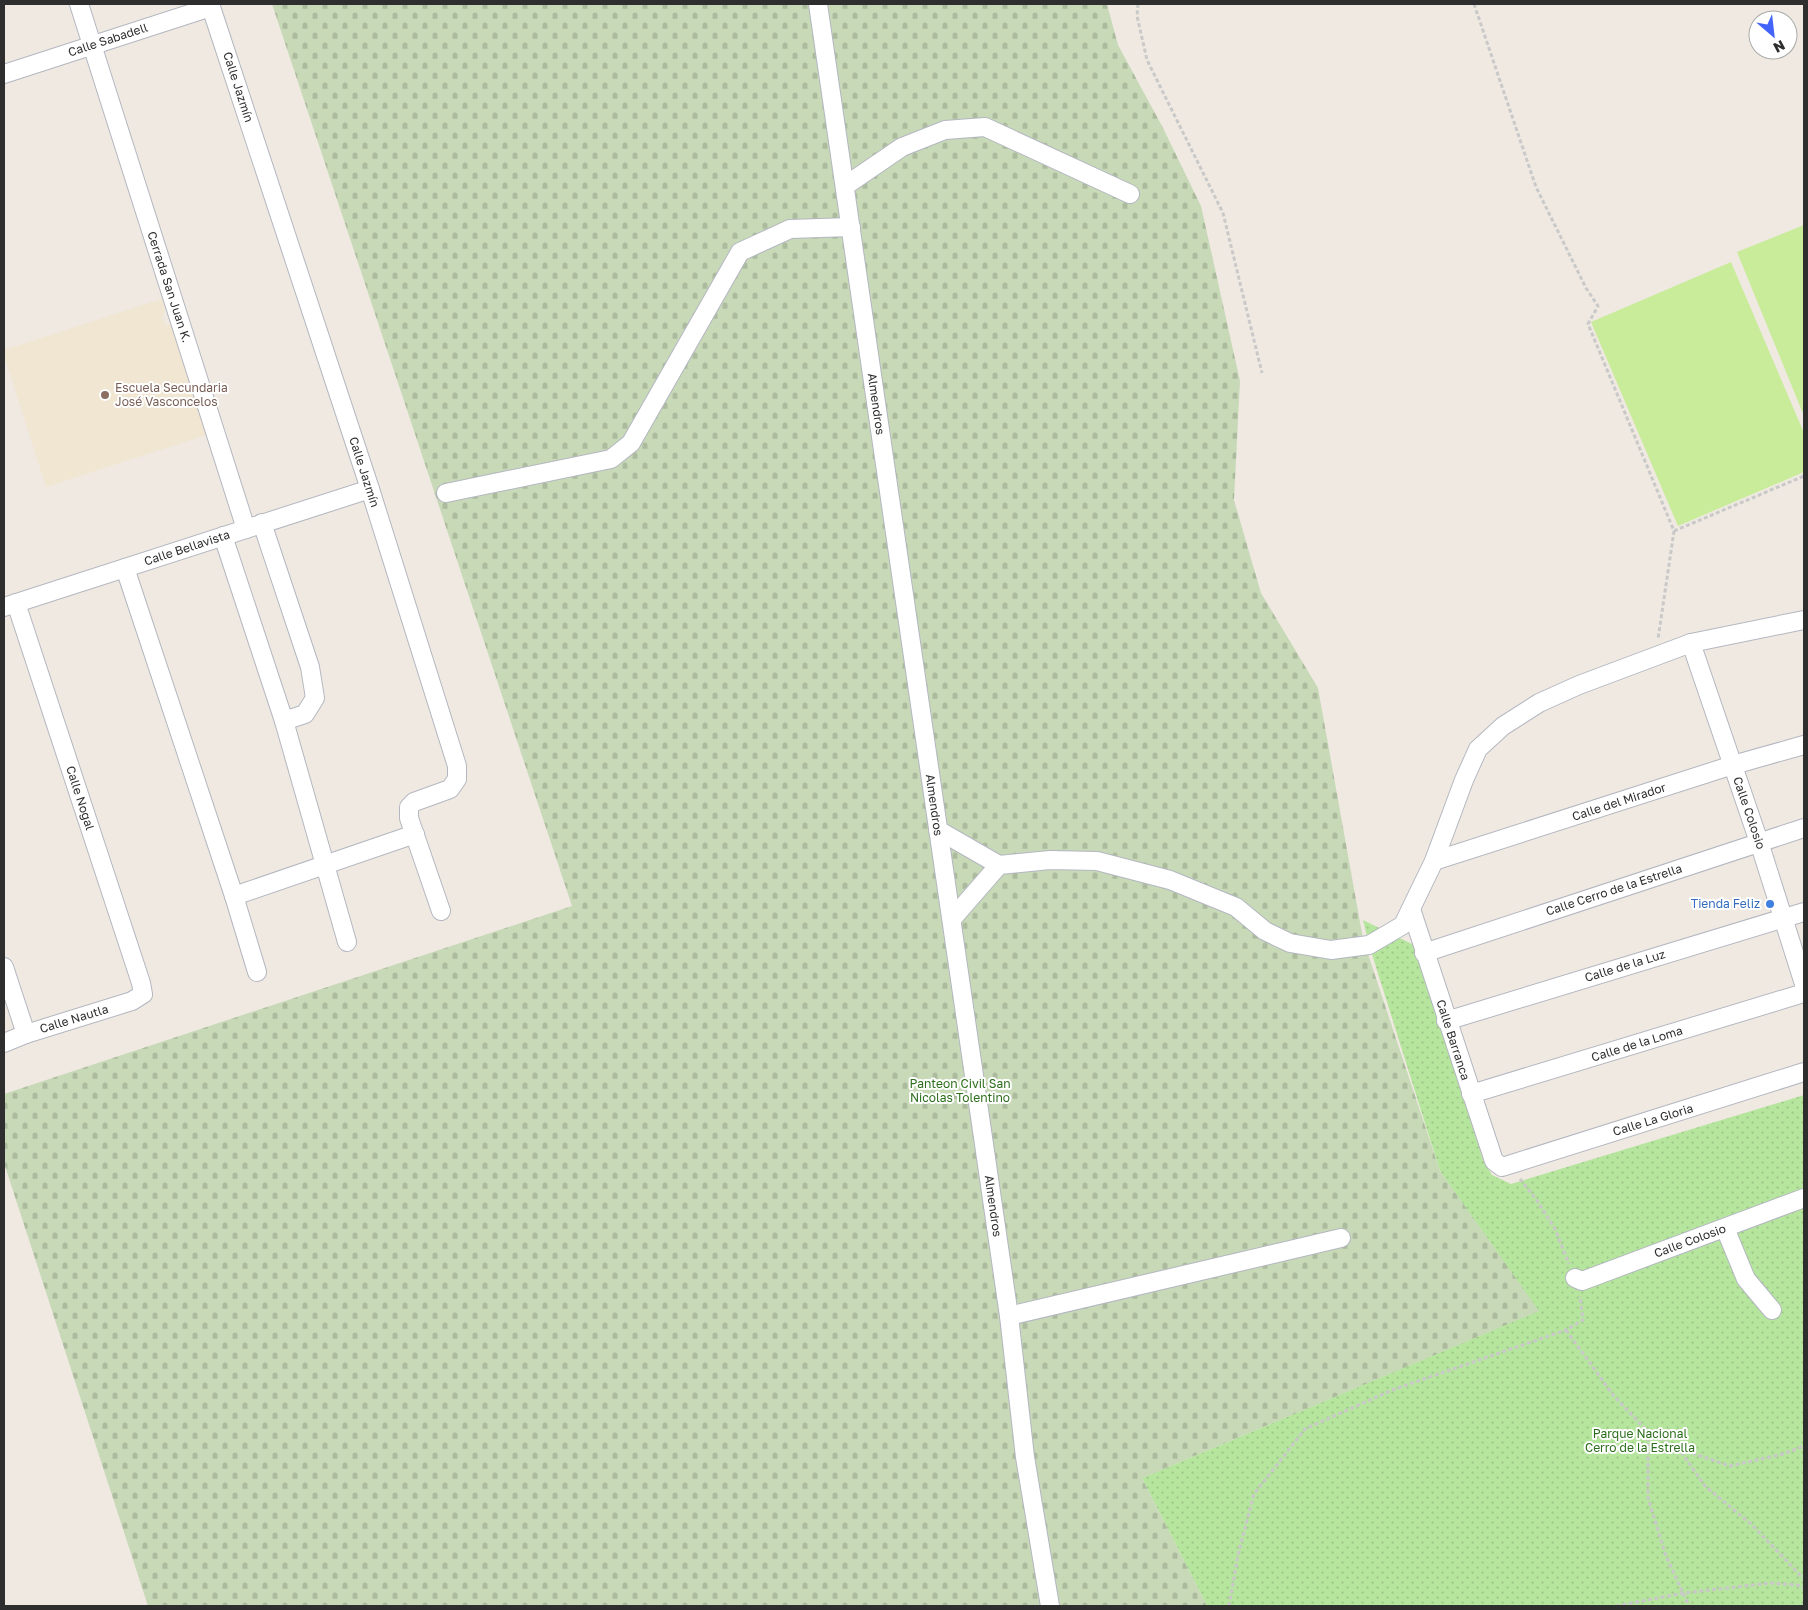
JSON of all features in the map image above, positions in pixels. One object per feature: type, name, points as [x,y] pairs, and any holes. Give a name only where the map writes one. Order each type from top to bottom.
[{"type":"street","name":"Cerrada San Juan K.","points":[[79,4],[254,526],[310,667],[315,698],[305,714],[284,721]]},
{"type":"street","name":"Almendros","points":[[818,4],[1009,1316],[1025,1458],[1050,1606]]},
{"type":"street","name":"Calle Sabadell","points":[[4,74],[211,5]]},
{"type":"street","name":"Calle Jazmín","points":[[211,5],[370,489],[457,766],[458,779],[450,789],[414,802],[409,808],[409,818],[441,911]]},
{"type":"street","points":[[846,186],[902,147],[945,130],[985,127],[1130,194]]},
{"type":"street","points":[[446,493],[611,459],[631,443],[740,252],[790,229],[851,227]]},
{"type":"street","name":"Calle Bellavista","points":[[10,605],[370,489]]},
{"type":"street","points":[[223,536],[284,721],[347,942]]},
{"type":"street","points":[[125,568],[234,896],[257,972]]},
{"type":"street","name":"Calle Nogal","points":[[10,605],[141,983],[143,994]]},
{"type":"street","points":[[938,830],[999,865],[1050,860],[1097,861],[1170,880],[1236,907],[1265,930],[1290,943],[1331,950],[1369,944],[1403,925],[1434,861],[1464,780],[1478,749],[1502,726],[1539,703],[1579,685],[1691,643],[1804,620]]},
{"type":"street","name":"Calle Colosio","points":[[1691,643],[1759,842],[1804,984]]},
{"type":"street","name":"Calle del Mirador","points":[[1434,861],[1732,765],[1804,745]]},
{"type":"street","name":"Calle Cerro de la Estrella","points":[[1424,953],[1804,828]]},
{"type":"street","points":[[234,896],[415,834]]},
{"type":"street","points":[[952,919],[999,865]]},
{"type":"street","name":"Calle Barranca","points":[[1411,909],[1446,1021],[1494,1161],[1503,1167]]},
{"type":"street","name":"Calle de la Luz","points":[[1446,1021],[1804,912]]},
{"type":"street","points":[[4,967],[26,1034]]},
{"type":"street","name":"Calle de la Loma","points":[[1471,1094],[1804,993]]},
{"type":"street","name":"Calle Nautla","points":[[4,1042],[132,1001],[143,994]]},
{"type":"street","name":"Calle La Gloria","points":[[1503,1167],[1804,1072]]},
{"type":"street","name":"Calle Colosio","points":[[1575,1278],[1582,1281],[1804,1198]]},
{"type":"street","points":[[1725,1228],[1746,1279],[1772,1310]]},
{"type":"street","points":[[1009,1316],[1340,1238]]},
{"type":"path","points":[[1138,4],[1137,16],[1147,60],[1223,213],[1262,373]]},
{"type":"path","points":[[1474,4],[1536,187],[1586,288],[1598,306],[1588,324],[1674,531],[1656,656]]},
{"type":"path","points":[[1674,531],[1804,476]]},
{"type":"path","points":[[1229,1606],[1238,1554],[1254,1494],[1305,1429],[1392,1390],[1566,1330],[1583,1320],[1575,1278],[1556,1228],[1514,1172],[1503,1167]]},
{"type":"path","points":[[1566,1330],[1613,1395],[1648,1432],[1679,1449],[1730,1466],[1783,1454],[1804,1446]]},
{"type":"path","points":[[1648,1432],[1648,1498],[1666,1556],[1689,1606]]},
{"type":"path","points":[[1679,1449],[1705,1486],[1751,1524],[1804,1579]]},
{"type":"path","points":[[1616,1606],[1684,1593],[1771,1583],[1797,1585],[1804,1588]]},
{"type":"shaded area","name":"Escuela Secundaria José Vasconcelos","points":[[162,299],[165,309],[162,317],[166,326],[171,325],[206,435],[46,487],[4,350]]},
{"type":"green space","name":"Panteon Civil San Nicolas Tolentino","points":[[272,4],[1107,4],[1118,45],[1162,126],[1201,206],[1240,381],[1234,500],[1261,593],[1318,688],[1363,939],[1440,1171],[1539,1311],[1142,1478],[1207,1606],[148,1606],[4,1163],[4,1094],[572,906]]},
{"type":"green space","points":[[1804,225],[1804,416],[1737,252]]},
{"type":"green space","points":[[1731,262],[1804,433],[1804,472],[1678,526],[1591,322]]},
{"type":"green space","name":"Parque Nacional Cerro de la Estrella","points":[[1363,920],[1418,947],[1483,1160],[1492,1175],[1511,1184],[1804,1095],[1804,1606],[1207,1606],[1142,1478],[1538,1311],[1440,1171],[1370,948]]},
{"type":"place","name":"Escuela Secundaria José Vasconcelos","points":[[105,395]]},
{"type":"place","name":"Tienda Feliz","points":[[1770,904]]}]
